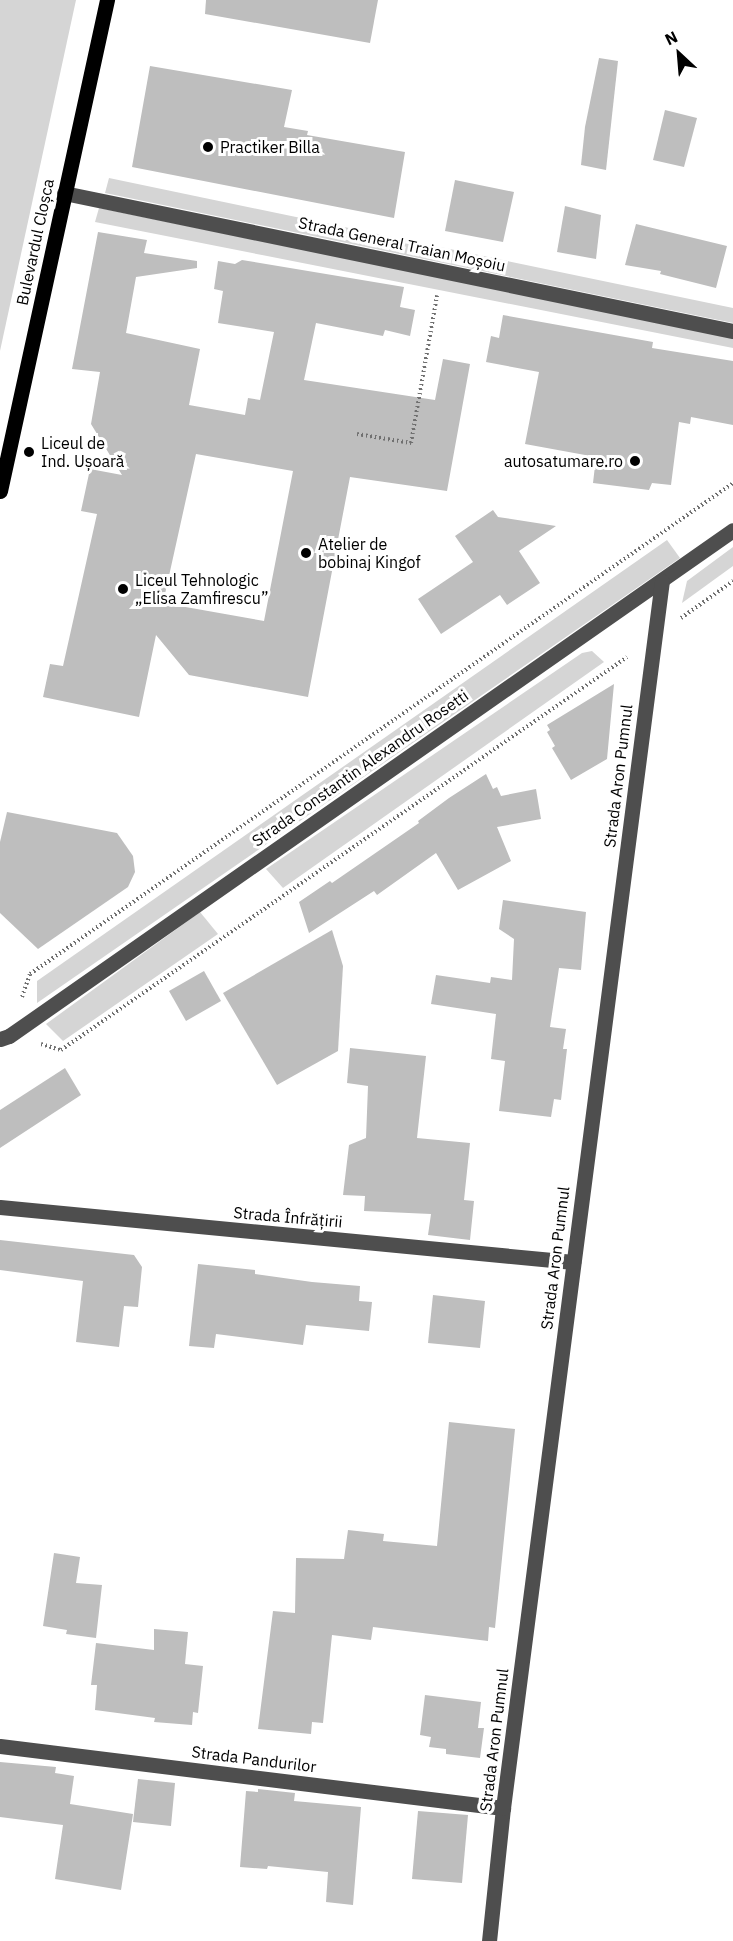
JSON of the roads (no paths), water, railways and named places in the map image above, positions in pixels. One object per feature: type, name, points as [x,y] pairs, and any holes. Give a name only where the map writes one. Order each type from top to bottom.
[{"type":"main road","name":"Bulevardul Cloșca","points":[[0,491],[107,0]]},
{"type":"street","name":"Strada General Traian Moșoiu","points":[[64,193],[733,331]]},
{"type":"street","name":"Strada Constantin Alexandru Rosetti","points":[[3,1036],[733,530]]},
{"type":"street","name":"Strada Aron Pumnul","points":[[489,1941],[503,1808],[662,580]]},
{"type":"street","name":"Strada Înfrățirii","points":[[0,1207],[573,1262]]},
{"type":"street","name":"Strada Pandurilor","points":[[0,1746],[503,1808]]},
{"type":"place","name":"Practiker Billa","points":[[208,147]]},
{"type":"place","name":"Liceul de Ind. Ușoară","points":[[29,452]]},
{"type":"place","name":"autosatumare.ro","points":[[635,461]]},
{"type":"place","name":"Atelier de bobinaj Kingof","points":[[306,553]]},
{"type":"place","name":"Liceul Tehnologic „Elisa Zamfirescu”","points":[[123,589]]}]
